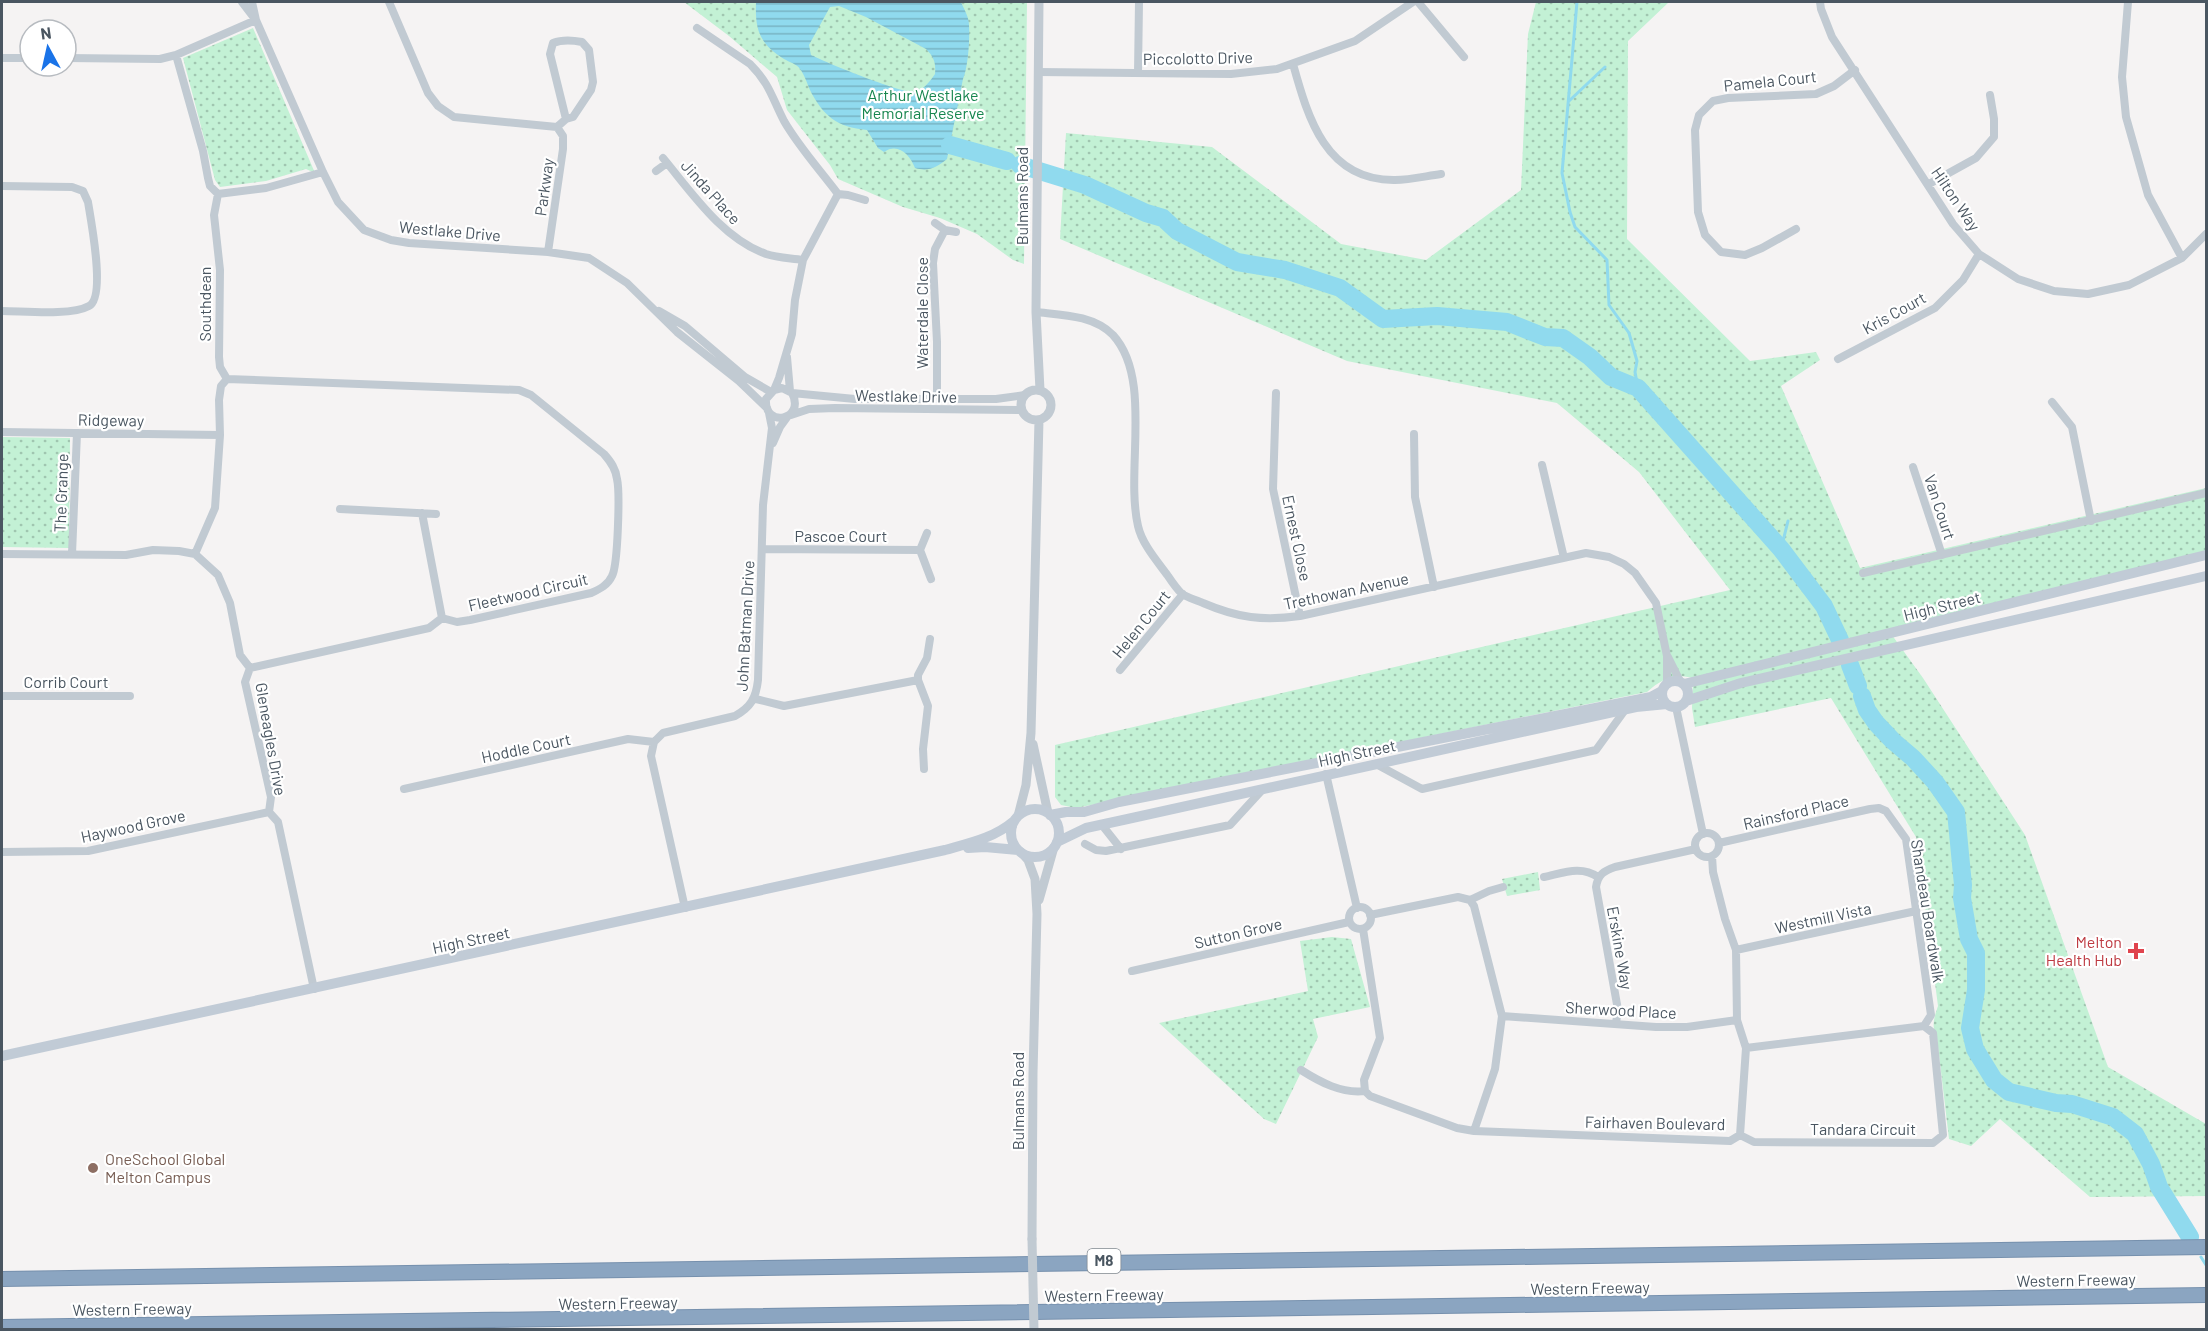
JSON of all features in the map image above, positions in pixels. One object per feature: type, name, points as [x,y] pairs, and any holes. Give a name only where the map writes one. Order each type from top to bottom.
[{"type":"highway","name":"Western Freeway","points":[[2,1279],[2206,1247]]},
{"type":"highway","name":"Western Freeway","points":[[2,1327],[2206,1295]]},
{"type":"main road","name":"High Street","points":[[1682,682],[2206,555]]},
{"type":"main road","name":"High Street","points":[[1055,845],[1073,833],[1102,825],[1625,710],[1652,705],[1676,704],[1741,683],[2204,579]]},
{"type":"main road","points":[[1676,680],[1682,682],[1688,692],[1676,704],[1663,700],[1664,687],[1676,680]]},
{"type":"main road","name":"High Street","points":[[1049,814],[1084,812],[1119,802],[1651,697],[1664,687]]},
{"type":"main road","points":[[1035,809],[1049,814],[1058,829],[1055,845],[1042,856],[1028,856],[1020,851],[1012,842],[1011,835],[1016,819],[1023,812],[1035,809]]},
{"type":"main road","name":"High Street","points":[[2,1056],[945,850],[1000,832],[1016,819]]},
{"type":"main road","name":"High Street","points":[[945,850],[985,847],[1020,851]]},
{"type":"street","name":"Westlake Drive","points":[[242,2],[256,20]]},
{"type":"street","name":"Westlake Drive","points":[[252,2],[256,20],[323,172],[338,202],[364,230],[390,240],[548,252],[589,258],[627,283],[677,332],[739,381],[768,411]]},
{"type":"street","points":[[389,2],[428,93],[438,106],[454,117],[557,127],[566,119],[573,117],[591,90],[593,82],[589,50],[582,42],[560,40],[553,43],[550,48],[566,119]]},
{"type":"street","name":"Bulmans Road","points":[[1039,2],[1036,312],[1040,390]]},
{"type":"street","points":[[1138,73],[1139,2]]},
{"type":"street","name":"Piccolotto Drive","points":[[1038,72],[1231,74],[1293,64],[1355,41],[1413,2]]},
{"type":"street","points":[[1418,2],[1464,57]]},
{"type":"street","name":"Hilton Way","points":[[1820,2],[1832,37],[1953,224],[1979,254],[2018,279],[2054,291],[2088,294],[2129,285],[2182,258],[2206,234]]},
{"type":"street","points":[[2128,2],[2122,77],[2126,117],[2148,195],[2182,258]]},
{"type":"street","points":[[78,58],[160,59],[176,55],[256,20]]},
{"type":"street","points":[[697,28],[750,64],[757,72],[770,88],[785,121],[838,194],[865,201]]},
{"type":"street","points":[[176,55],[210,186],[218,194],[266,188],[323,172]]},
{"type":"street","points":[[2,58],[18,58]]},
{"type":"street","points":[[1293,64],[1305,108],[1314,129],[1326,148],[1342,162],[1376,178],[1395,180],[1441,174]]},
{"type":"street","name":"Pamela Court","points":[[1796,229],[1745,255],[1721,252],[1705,235],[1698,212],[1695,130],[1699,115],[1713,101],[1728,98],[1816,94],[1834,86],[1855,70]]},
{"type":"street","points":[[1929,184],[1976,158],[1994,137],[1990,95]]},
{"type":"street","name":"Parkway","points":[[548,252],[563,149],[563,136],[557,127]]},
{"type":"street","name":"Jinda Place","points":[[656,171],[665,160],[731,235],[750,247],[769,255],[803,260]]},
{"type":"street","points":[[2,186],[72,187],[83,191],[88,202],[98,282],[96,297],[92,305],[75,311],[2,311]]},
{"type":"street","name":"Southdean","points":[[195,554],[215,508],[220,435],[220,393],[221,386],[226,379],[220,367],[219,357],[220,270],[214,215],[218,194]]},
{"type":"street","points":[[787,349],[791,392],[796,405],[789,416],[778,418],[768,411],[766,399],[772,391],[792,334],[795,300],[803,260],[838,194]]},
{"type":"street","points":[[936,223],[945,230],[956,232]]},
{"type":"street","name":"Waterdale Close","points":[[937,398],[933,263],[935,249],[945,230]]},
{"type":"street","name":"Kris Court","points":[[1838,359],[1935,308],[1963,280],[1979,254]]},
{"type":"street","name":"Westlake Drive","points":[[647,304],[685,326],[745,377],[772,391]]},
{"type":"street","name":"Trethowan Avenue","points":[[1036,312],[1088,319],[1112,335],[1126,352],[1132,369],[1134,390],[1135,500],[1138,527],[1151,554],[1183,594],[1218,610],[1248,618],[1273,620],[1586,553],[1609,557],[1624,564],[1635,573],[1656,603],[1667,656],[1664,687]]},
{"type":"street","name":"Fleetwood Circuit","points":[[226,379],[519,390],[531,395],[604,454],[613,465],[618,480],[617,558],[613,576],[605,586],[591,593],[470,620],[457,622],[442,618],[429,628],[250,668]]},
{"type":"street","points":[[772,391],[782,388],[791,392]]},
{"type":"street","points":[[1031,390],[1040,390],[1048,396],[1051,405],[1048,415],[1039,420],[1029,418],[1022,410],[1021,402],[1024,395],[1031,390]]},
{"type":"street","name":"Westlake Drive","points":[[791,392],[855,399],[996,399],[1024,395]]},
{"type":"street","name":"Ernest Close","points":[[1276,393],[1273,489],[1300,616]]},
{"type":"street","points":[[2052,402],[2072,427],[2091,521]]},
{"type":"street","name":"Westlake Drive","points":[[789,416],[809,409],[835,408],[1022,410]]},
{"type":"street","name":"John Batman Drive","points":[[654,742],[663,733],[735,716],[756,699],[763,505],[772,428],[768,411]]},
{"type":"street","name":"John Batman Drive","points":[[770,450],[780,427],[789,416]]},
{"type":"street","points":[[1016,819],[1026,785],[1031,733],[1039,420]]},
{"type":"street","name":"Ridgeway","points":[[2,432],[220,435]]},
{"type":"street","name":"The Grange","points":[[72,554],[77,433]]},
{"type":"street","points":[[1414,434],[1415,497],[1434,587]]},
{"type":"street","points":[[1542,465],[1564,558]]},
{"type":"street","name":"Van Court","points":[[1913,467],[1942,555]]},
{"type":"street","points":[[1863,573],[2206,493]]},
{"type":"street","points":[[340,509],[436,514]]},
{"type":"street","points":[[422,513],[442,618]]},
{"type":"street","points":[[927,533],[920,550],[931,579]]},
{"type":"street","name":"Pascoe Court","points":[[762,549],[920,550]]},
{"type":"street","points":[[2,554],[126,555],[153,550],[195,554]]},
{"type":"street","name":"Gleneagles Drive","points":[[195,554],[218,575],[230,603],[240,655],[250,668],[245,682],[271,796],[268,812],[278,822],[314,989]]},
{"type":"street","name":"Helen Court","points":[[1120,670],[1183,594]]},
{"type":"street","points":[[924,769],[923,749],[928,706],[918,675],[927,658],[930,639]]},
{"type":"street","name":"Trethowan Avenue","points":[[1667,656],[1682,682]]},
{"type":"street","points":[[756,699],[784,706],[918,680]]},
{"type":"street","name":"Corrib Court","points":[[2,696],[130,696]]},
{"type":"street","points":[[1676,704],[1703,834]]},
{"type":"street","points":[[1376,764],[1422,789],[1457,782],[1596,750],[1625,710]]},
{"type":"street","points":[[1031,733],[1049,814]]},
{"type":"street","name":"Hoddle Court","points":[[404,789],[628,739],[654,742]]},
{"type":"street","points":[[654,742],[651,756],[685,908]]},
{"type":"street","points":[[1326,774],[1358,908]]},
{"type":"street","points":[[1085,844],[1096,850],[1121,849],[1230,825],[1264,788]]},
{"type":"street","name":"Rainsford Place","points":[[1719,843],[1879,808]]},
{"type":"street","name":"Shandeau Boardwalk","points":[[1879,808],[1886,811],[1906,839],[1931,1014],[1924,1026]]},
{"type":"street","name":"Haywood Grove","points":[[2,852],[88,851],[268,812]]},
{"type":"street","points":[[1102,825],[1121,849]]},
{"type":"street","points":[[1703,834],[1714,836],[1719,843],[1717,851],[1712,856],[1704,857],[1696,849],[1696,841],[1703,834]]},
{"type":"street","name":"Bulmans Road","points":[[1037,914],[1055,845]]},
{"type":"street","points":[[1544,878],[1582,870],[1589,870],[1598,877],[1615,867],[1696,849]]},
{"type":"street","name":"Bulmans Road","points":[[1020,851],[1028,860],[1035,879],[1037,914],[1033,1072],[1034,1329]]},
{"type":"street","name":"Fairhaven Boulevard","points":[[1301,1070],[1340,1089],[1365,1091],[1377,1101],[1457,1128],[1474,1131],[1730,1140],[1740,1135],[1746,1048],[1737,1020],[1736,950],[1713,872],[1712,856]]},
{"type":"street","name":"Erskine Way","points":[[1598,877],[1596,886],[1618,1010],[1616,1023]]},
{"type":"street","points":[[1370,915],[1443,899],[1458,897],[1470,900],[1503,887]]},
{"type":"street","points":[[1470,900],[1474,906],[1502,1016],[1495,1069],[1474,1131]]},
{"type":"street","points":[[1358,908],[1367,910],[1370,915],[1370,923],[1363,929],[1356,929],[1349,922],[1350,913],[1358,908]]},
{"type":"street","name":"Westmill Vista","points":[[1736,950],[1916,911]]},
{"type":"street","name":"Sutton Grove","points":[[1132,971],[1349,922]]},
{"type":"street","points":[[1363,929],[1380,1038],[1364,1080],[1365,1091]]},
{"type":"street","name":"Sherwood Place","points":[[1502,1016],[1687,1027],[1737,1020]]},
{"type":"street","points":[[1746,1048],[1924,1026]]},
{"type":"street","name":"Tandara Circuit","points":[[1740,1135],[1754,1142],[1933,1143],[1943,1135],[1933,1033],[1924,1026]]},
{"type":"green space","name":"Arthur Westlake Memorial Reserve","points":[[684,2],[1027,2],[1024,264],[1013,260],[977,234],[940,218],[903,207],[838,179],[830,165],[787,110],[777,77]]},
{"type":"green space","points":[[1536,2],[1669,2],[1628,41],[1627,239],[1750,361],[1816,352],[1820,360],[1781,386],[1860,568],[2206,488],[2206,555],[1889,631],[1923,678],[2025,835],[2108,1067],[2206,1124],[2206,1196],[2090,1197],[2000,1119],[1971,1146],[1949,1139],[1934,1026],[1938,1006],[1916,837],[1831,698],[1695,727],[1692,708],[1693,678],[1679,676],[1663,681],[1647,692],[1076,808],[1061,805],[1055,797],[1055,745],[1730,590],[1639,472],[1557,403],[1347,361],[1060,239],[1066,133],[1212,147],[1341,244],[1426,260],[1521,190],[1528,34]]},
{"type":"green space","points":[[253,28],[315,173],[306,169],[266,181],[220,187],[215,180],[183,58]]},
{"type":"green space","points":[[2,437],[70,438],[69,548],[2,547]]},
{"type":"green space","points":[[1538,872],[1540,890],[1507,896],[1502,879]]},
{"type":"green space","points":[[1332,937],[1351,939],[1370,1007],[1313,1019],[1318,1037],[1276,1124],[1264,1119],[1159,1023],[1308,991],[1300,941]]},
{"type":"water","points":[[756,2],[961,2],[969,22],[968,53],[947,159],[933,168],[915,168],[903,151],[894,148],[884,152],[878,148],[867,130],[847,126],[832,119],[820,107],[799,67],[776,53],[760,35],[756,20]],"holes":[[[839,6],[866,17],[929,52],[935,67],[935,74],[929,83],[917,91],[906,91],[811,55],[809,45],[830,7]]]},
{"type":"waterway","points":[[1577,2],[1562,173],[1575,227],[1607,260],[1609,305],[1629,333],[1637,361],[1635,372],[1638,388]]},
{"type":"waterway","points":[[1569,101],[1605,67]]},
{"type":"waterway","points":[[950,145],[1007,161]]},
{"type":"waterway","points":[[1020,165],[1085,185],[1146,213],[1163,218],[1177,231],[1237,262],[1285,270],[1340,288],[1383,319],[1437,316],[1507,322],[1545,337],[1563,338],[1590,357],[1611,377],[1638,388],[1781,549],[1824,606],[1840,640]]},
{"type":"waterway","points":[[1781,549],[1788,521]]},
{"type":"waterway","points":[[1850,665],[1858,686]]},
{"type":"waterway","points":[[1862,696],[1867,710],[1876,723],[1935,782],[1956,812],[1963,885],[1962,898],[1969,939],[1976,953],[1976,990],[1970,1028],[1975,1049],[1994,1080],[2009,1092],[2056,1103],[2072,1104],[2113,1117],[2135,1134],[2151,1164],[2159,1187],[2190,1237]]},
{"type":"waterway","points":[[2201,1257],[2206,1265]]},
{"type":"place","name":"Melton Health Hub","points":[[2136,951]]},
{"type":"place","name":"OneSchool Global Melton Campus","points":[[93,1168]]}]
